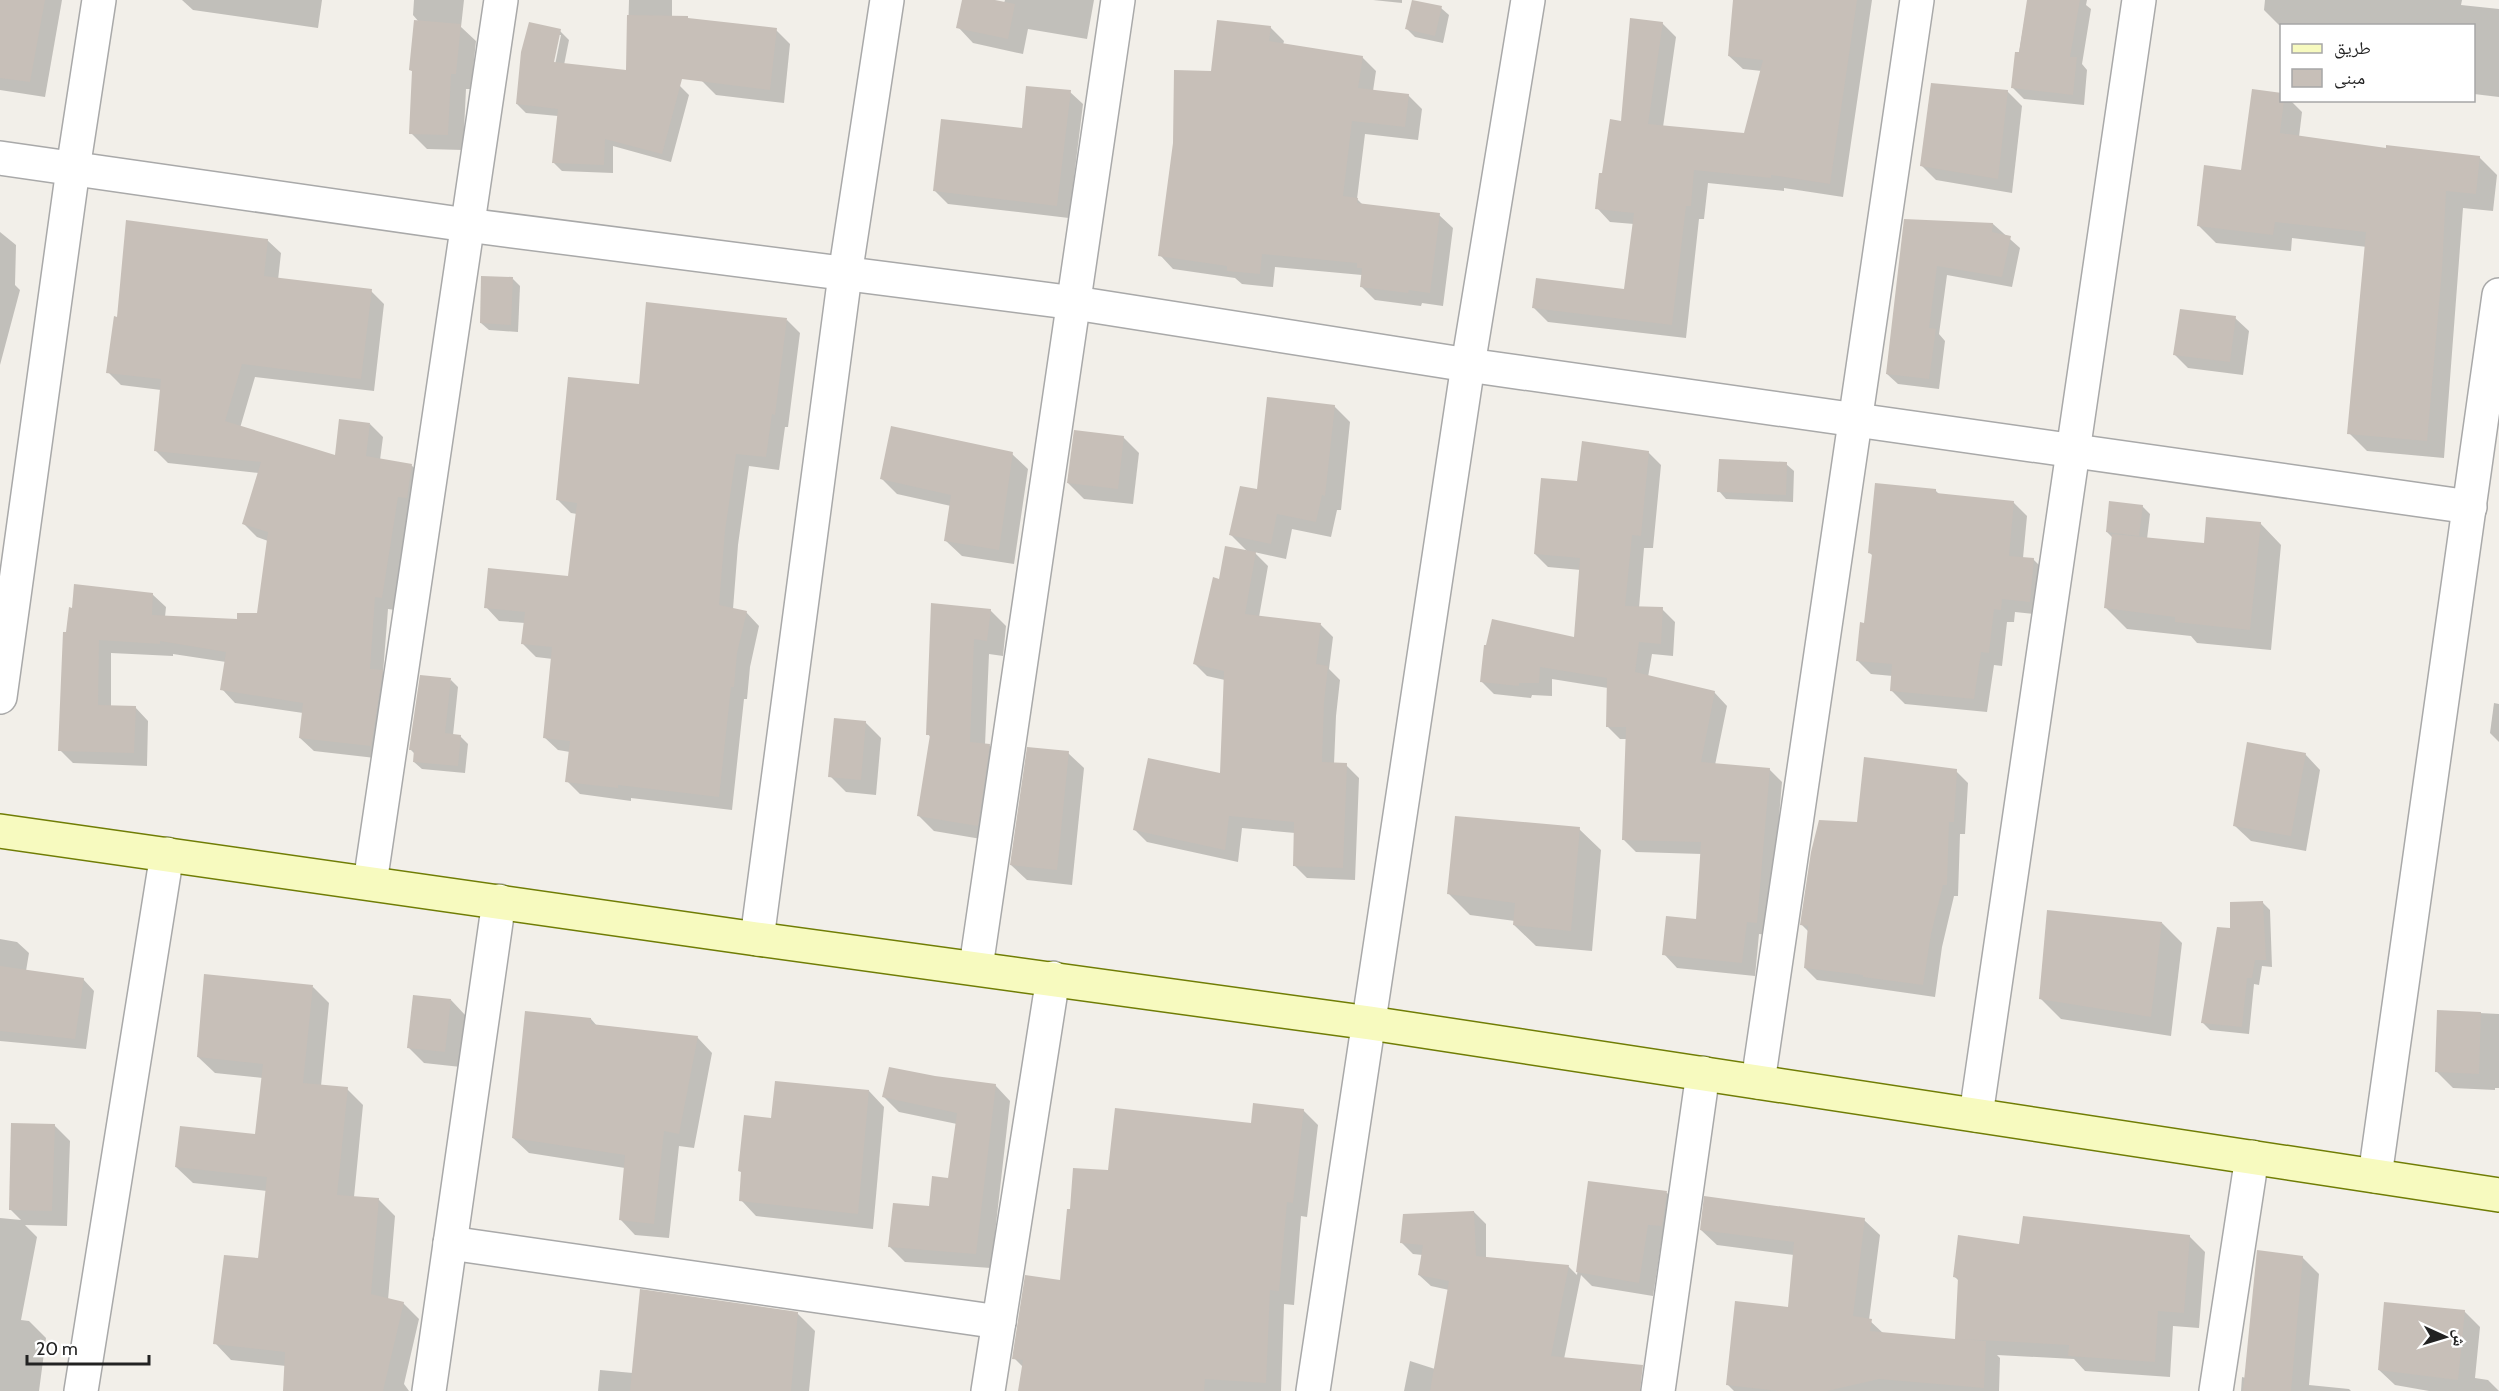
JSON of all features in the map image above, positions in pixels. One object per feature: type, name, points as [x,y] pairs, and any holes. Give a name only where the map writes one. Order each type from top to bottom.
[{"type":"street","points":[[0,696],[73,170],[99,0]]},
{"type":"street","points":[[370,883],[501,0]]},
{"type":"street","points":[[757,939],[845,275],[887,0]]},
{"type":"street","points":[[976,967],[1118,0]]},
{"type":"street","points":[[1313,1391],[1468,365],[1528,0]]},
{"type":"street","points":[[1758,1082],[1917,0]]},
{"type":"street","points":[[1976,1115],[2139,0]]},
{"type":"street","points":[[0,158],[467,225],[1075,303],[1468,365],[2470,507]]},
{"type":"street","points":[[2375,1176],[2497,331],[2499,295]]},
{"type":"street","points":[[0,831],[757,939],[976,967],[1370,1023],[2499,1195]]},
{"type":"street","points":[[81,1391],[168,854]]},
{"type":"street","points":[[429,1391],[499,901]]},
{"type":"street","points":[[988,1391],[1053,978]]},
{"type":"street","points":[[1658,1391],[1704,1073]]},
{"type":"street","points":[[2216,1391],[2252,1157]]},
{"type":"street","points":[[450,1243],[999,1322]]},
{"type":"building","points":[[0,0],[45,0],[30,82],[0,78]]},
{"type":"building","points":[[962,0],[995,0],[1015,4],[1008,39],[956,28]]},
{"type":"building","points":[[1412,0],[1442,6],[1435,36],[1405,29]]},
{"type":"building","points":[[1733,0],[1857,0],[1830,184],[1771,175],[1771,178],[1694,170],[1691,206],[1686,206],[1672,325],[1532,308],[1536,278],[1624,289],[1634,213],[1595,209],[1599,173],[1602,173],[1610,119],[1621,121],[1630,18],[1663,22],[1648,124],[1744,133],[1763,60],[1728,56]]},
{"type":"building","points":[[2027,0],[2080,0],[2070,57],[2077,57],[2073,95],[2011,88],[2015,52],[2019,52]]},
{"type":"building","points":[[627,15],[688,16],[688,18],[777,28],[770,90],[682,79],[662,154],[605,139],[604,165],[552,163],[558,109],[516,104],[521,52],[529,22],[561,29],[554,62],[626,70]]},
{"type":"building","points":[[414,20],[461,24],[456,74],[451,74],[448,135],[409,134],[412,71],[409,70]]},
{"type":"building","points":[[1217,20],[1271,26],[1269,41],[1363,56],[1358,88],[1409,94],[1405,127],[1352,121],[1343,196],[1358,198],[1357,203],[1440,213],[1430,293],[1409,290],[1408,293],[1360,287],[1362,268],[1357,268],[1357,263],[1262,254],[1260,274],[1227,271],[1227,266],[1158,256],[1173,143],[1174,70],[1211,71]]},
{"type":"building","points":[[1931,83],[2008,90],[1998,179],[1920,166]]},
{"type":"building","points":[[1026,86],[1071,90],[1057,206],[933,191],[941,119],[1022,128]]},
{"type":"building","points":[[2252,89],[2280,93],[2280,102],[2284,102],[2280,133],[2386,148],[2386,145],[2480,156],[2476,194],[2446,191],[2442,270],[2427,441],[2347,434],[2366,232],[2275,222],[2273,235],[2197,226],[2204,165],[2241,170]]},
{"type":"building","points":[[1904,219],[1993,223],[1992,232],[2011,236],[2002,277],[1937,266],[1929,328],[1936,329],[1929,379],[1886,374]]},
{"type":"building","points":[[126,220],[268,239],[264,276],[372,289],[361,379],[242,364],[225,421],[335,455],[339,419],[370,423],[366,456],[412,464],[407,498],[398,497],[382,598],[375,597],[370,669],[383,670],[371,746],[299,738],[303,703],[220,690],[226,652],[160,641],[160,644],[99,640],[98,705],[136,706],[134,753],[58,751],[63,632],[66,632],[69,607],[72,608],[74,584],[153,593],[152,615],[237,619],[237,613],[257,613],[268,532],[242,524],[261,462],[154,451],[161,379],[106,373],[114,316],[117,317]]},
{"type":"building","points":[[481,276],[513,277],[511,325],[480,323]]},
{"type":"building","points":[[646,302],[787,318],[775,415],[772,414],[766,457],[736,454],[725,531],[719,605],[747,611],[737,653],[734,687],[731,687],[719,797],[618,785],[618,788],[565,782],[570,741],[543,738],[552,647],[521,644],[525,612],[484,608],[488,568],[568,576],[577,503],[556,500],[568,377],[639,384]]},
{"type":"building","points":[[2180,309],[2236,316],[2230,362],[2173,355]]},
{"type":"building","points":[[1267,397],[1335,405],[1325,496],[1322,495],[1316,522],[1277,514],[1271,544],[1229,535],[1240,486],[1257,489]]},
{"type":"building","points":[[891,426],[1013,452],[999,550],[944,541],[951,495],[880,479]]},
{"type":"building","points":[[1074,430],[1124,436],[1118,489],[1067,483]]},
{"type":"building","points":[[1582,441],[1649,451],[1641,536],[1632,535],[1625,606],[1663,607],[1661,644],[1639,642],[1635,672],[1715,691],[1701,762],[1770,768],[1757,923],[1747,922],[1742,963],[1662,955],[1666,916],[1696,919],[1701,842],[1622,840],[1626,727],[1606,727],[1607,678],[1540,667],[1539,683],[1519,683],[1519,686],[1480,682],[1484,645],[1486,645],[1492,619],[1574,637],[1580,558],[1534,554],[1541,478],[1577,481]]},
{"type":"building","points":[[1719,459],[1787,462],[1786,495],[1717,492]]},
{"type":"building","points":[[1875,483],[1936,489],[1936,493],[2014,501],[2009,556],[2034,558],[2030,602],[2002,599],[2001,610],[1994,609],[1989,653],[1981,652],[1974,699],[1890,691],[1892,664],[1856,661],[1860,622],[1864,623],[1872,554],[1868,553]]},
{"type":"building","points":[[2109,501],[2143,505],[2139,536],[2106,532]]},
{"type":"building","points":[[2206,517],[2261,522],[2250,630],[2175,622],[2175,617],[2104,608],[2112,534],[2204,543]]},
{"type":"building","points":[[1225,546],[1256,552],[1245,614],[1321,623],[1316,664],[1328,666],[1322,762],[1347,763],[1343,868],[1293,866],[1294,822],[1229,816],[1225,850],[1133,830],[1148,758],[1220,773],[1224,671],[1193,664],[1213,577],[1219,579]]},
{"type":"building","points":[[931,603],[991,609],[987,641],[974,639],[970,742],[990,744],[978,826],[917,816],[930,735],[926,735]]},
{"type":"building","points":[[420,675],[451,678],[445,733],[461,735],[458,766],[413,762],[414,750],[409,750]]},
{"type":"building","points":[[834,718],[866,721],[861,780],[828,777]]},
{"type":"building","points":[[2247,742],[2306,753],[2291,836],[2233,826]]},
{"type":"building","points":[[1027,747],[1069,751],[1057,870],[1010,865]]},
{"type":"building","points":[[1864,757],[1957,769],[1954,822],[1949,822],[1947,885],[1943,885],[1931,934],[1923,985],[1804,968],[1808,926],[1800,925],[1811,852],[1819,820],[1857,822]]},
{"type":"building","points":[[1455,816],[1580,827],[1571,931],[1513,925],[1515,903],[1447,894]]},
{"type":"building","points":[[2263,901],[2266,960],[2255,960],[2252,978],[2247,978],[2242,1027],[2201,1023],[2217,927],[2230,928],[2230,902]]},
{"type":"building","points":[[2047,910],[2162,922],[2151,1017],[2039,999]]},
{"type":"building","points":[[0,966],[84,978],[75,1039],[0,1031]]},
{"type":"building","points":[[204,974],[313,985],[303,1083],[348,1087],[337,1195],[379,1198],[371,1294],[404,1302],[383,1391],[283,1391],[285,1352],[213,1344],[224,1255],[258,1258],[267,1177],[175,1167],[180,1126],[255,1134],[263,1064],[197,1057]]},
{"type":"building","points":[[413,995],[451,999],[445,1052],[407,1048]]},
{"type":"building","points":[[2437,1010],[2481,1012],[2479,1074],[2435,1072]]},
{"type":"building","points":[[525,1011],[591,1018],[591,1024],[698,1036],[679,1134],[664,1131],[654,1224],[619,1220],[625,1155],[512,1138]]},
{"type":"building","points":[[889,1067],[996,1084],[976,1254],[888,1247],[893,1203],[929,1206],[932,1176],[948,1178],[957,1113],[882,1097]]},
{"type":"building","points":[[775,1081],[869,1090],[858,1214],[739,1201],[741,1172],[738,1171],[744,1115],[771,1118]]},
{"type":"building","points":[[1253,1103],[1304,1109],[1293,1203],[1287,1202],[1279,1291],[1270,1290],[1266,1383],[1205,1379],[1204,1391],[1018,1391],[1023,1360],[1012,1359],[1025,1275],[1060,1280],[1073,1168],[1108,1170],[1115,1108],[1251,1123]]},
{"type":"building","points":[[11,1123],[55,1124],[52,1211],[9,1210]]},
{"type":"building","points":[[1588,1181],[1667,1191],[1662,1226],[1648,1225],[1639,1283],[1576,1272]]},
{"type":"building","points":[[1704,1196],[1865,1218],[1853,1316],[1872,1319],[1870,1331],[1955,1339],[1958,1278],[1953,1277],[1958,1235],[2019,1244],[2023,1216],[2190,1235],[2184,1313],[2158,1311],[2155,1362],[2068,1356],[2069,1345],[1960,1339],[1986,1341],[1984,1388],[1879,1379],[1827,1391],[1779,1391],[1726,1385],[1735,1301],[1788,1307],[1794,1242],[1700,1230]]},
{"type":"building","points":[[1474,1211],[1476,1256],[1569,1265],[1551,1356],[1643,1365],[1640,1391],[1430,1391],[1449,1281],[1418,1275],[1423,1245],[1400,1243],[1403,1214]]},
{"type":"building","points":[[2257,1250],[2303,1256],[2291,1391],[2243,1391]]},
{"type":"building","points":[[640,1289],[798,1312],[791,1391],[630,1391]]},
{"type":"building","points":[[2384,1302],[2465,1310],[2458,1380],[2378,1370]]}]
